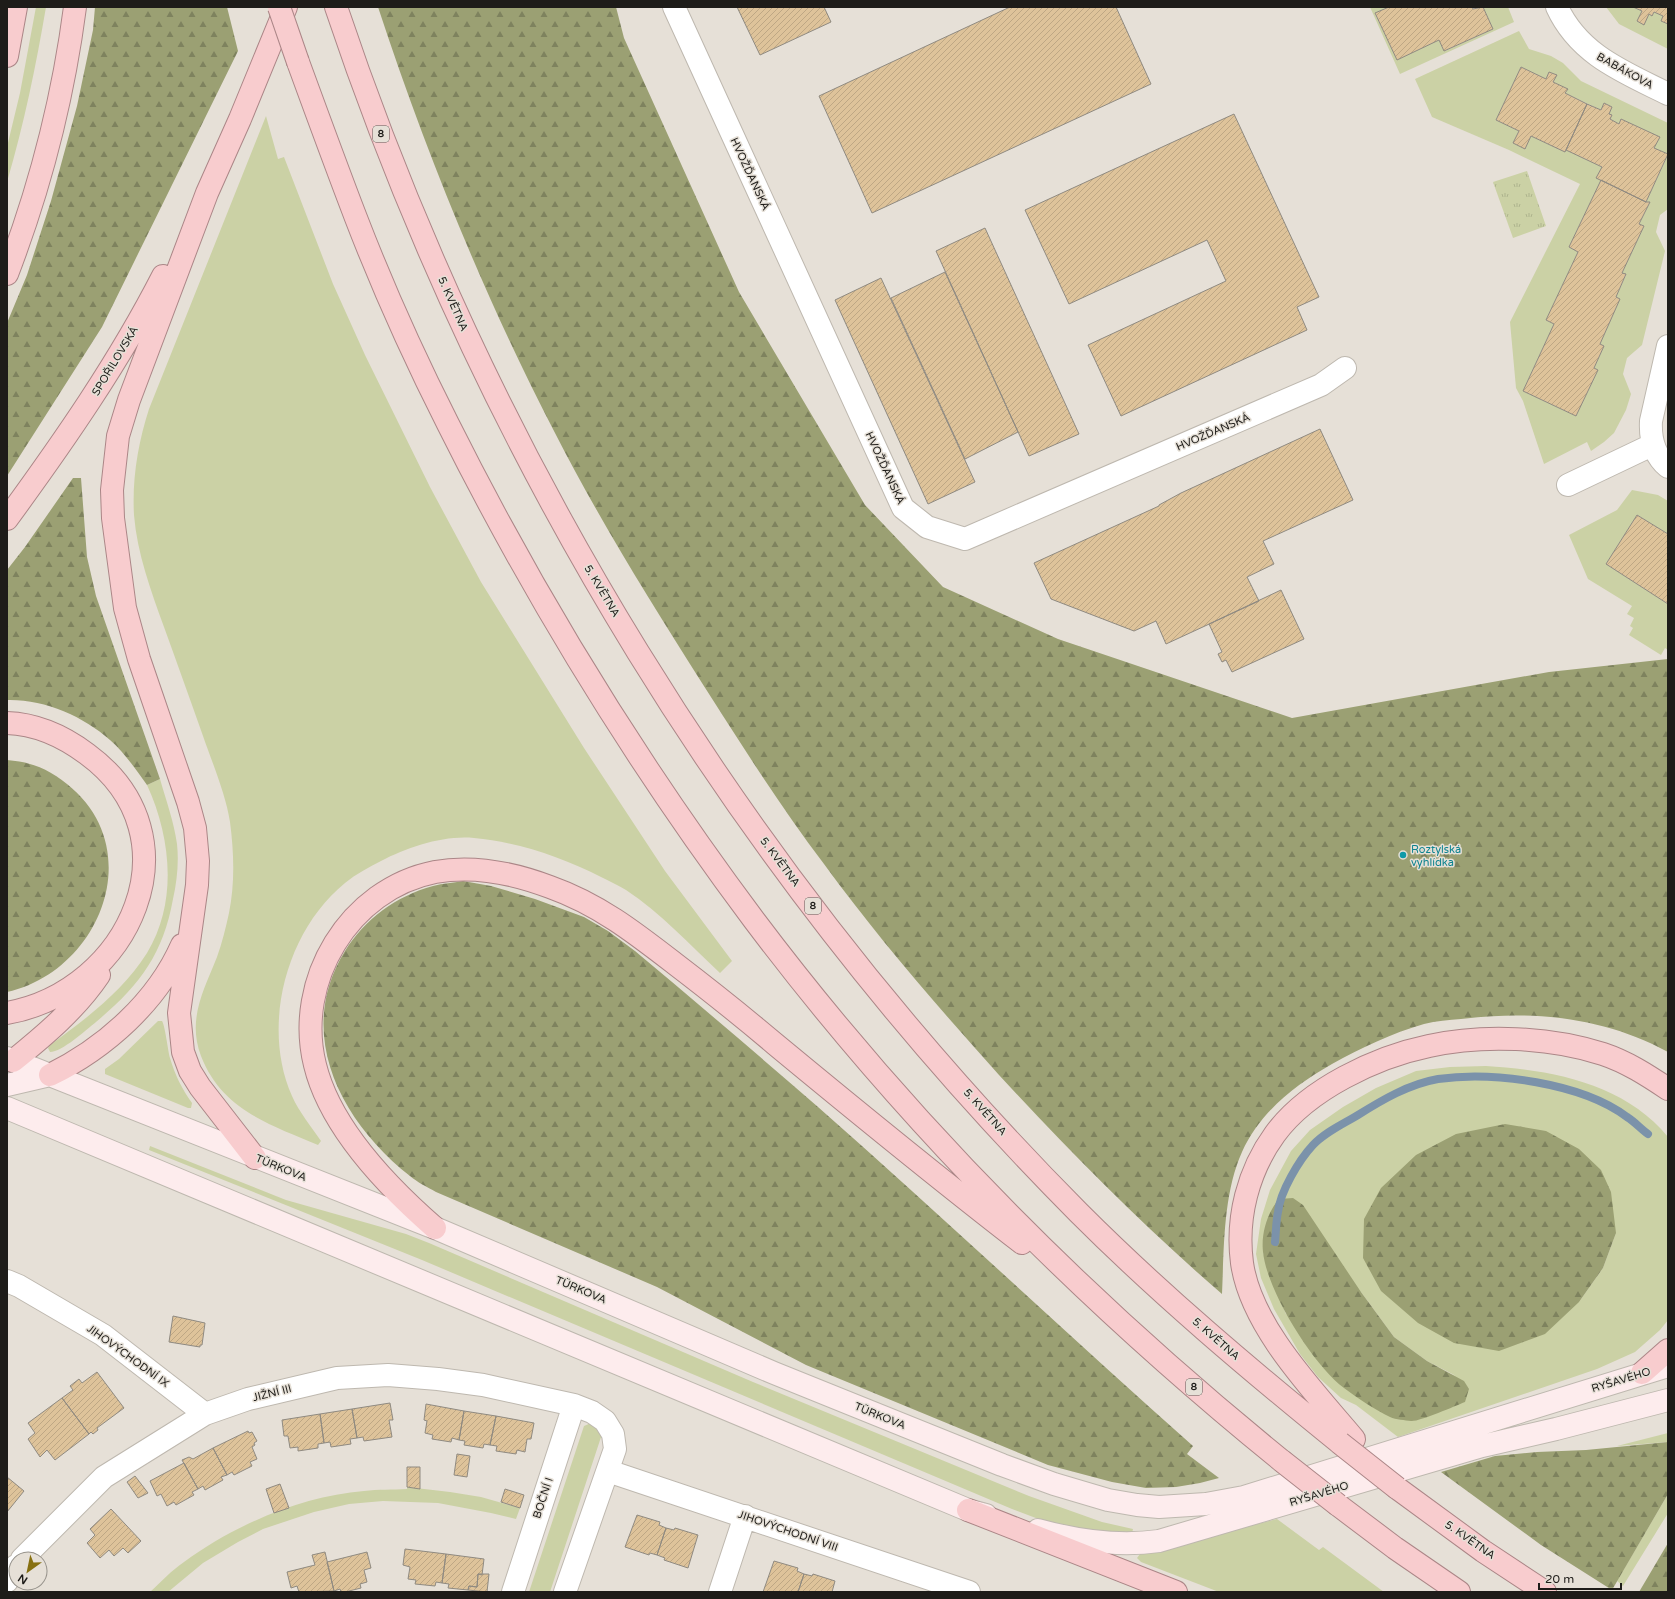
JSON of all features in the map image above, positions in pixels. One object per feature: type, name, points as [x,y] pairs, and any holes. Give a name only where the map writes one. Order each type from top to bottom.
[{"type":"highway","points":[[7,56],[16,7]]},
{"type":"highway","points":[[7,274],[38,184],[50,141],[65,76],[75,7]]},
{"type":"highway","name":"8","points":[[279,7],[356,219],[382,281],[447,422],[485,495],[550,612],[643,761],[715,868],[748,912],[853,1043],[950,1153],[1028,1233],[1108,1310],[1221,1411],[1338,1505],[1395,1548],[1459,1592]]},
{"type":"highway","points":[[255,1158],[200,1087],[190,1071],[183,1052],[179,1013],[197,885],[198,861],[195,828],[188,802],[140,659],[125,608],[113,518],[112,490],[114,465],[122,419],[207,193],[240,119],[286,7]]},
{"type":"highway","name":"5. KVĚTNA","points":[[336,7],[377,124],[404,191],[478,359],[528,459],[586,564],[647,667],[712,768],[772,853],[885,997],[948,1071],[1013,1144],[1080,1214],[1223,1345],[1347,1441],[1397,1488],[1483,1551],[1545,1592]]},
{"type":"highway","name":"SPOŘILOVSKÁ","points":[[7,519],[85,408],[124,346],[160,284],[207,193]]},
{"type":"highway","points":[[7,723],[36,727],[57,734],[76,745],[95,759],[124,791],[134,810],[144,845],[145,862],[137,904],[131,920],[99,974],[71,1010],[50,1031],[9,1061]]},
{"type":"highway","points":[[435,1228],[408,1205],[383,1179],[360,1151],[339,1119],[321,1085],[314,1063],[311,1041],[310,1019],[313,996],[319,975],[328,954],[339,935],[370,903],[409,880],[432,873],[469,869],[488,871],[519,877],[556,889],[578,898],[629,927],[720,998],[917,1161],[1108,1310]]},
{"type":"highway","points":[[50,1075],[73,1064],[106,1039],[125,1022],[155,990],[176,958],[193,913]]},
{"type":"highway","points":[[7,1013],[44,1001],[77,983],[93,971],[116,944]]},
{"type":"highway","points":[[1347,1441],[1270,1334],[1247,1285],[1242,1264],[1240,1243],[1242,1218],[1248,1186],[1275,1134],[1291,1116],[1310,1100],[1330,1087],[1355,1072],[1381,1060],[1430,1046],[1480,1040],[1522,1040],[1589,1050],[1622,1061],[1646,1074],[1668,1089]]},
{"type":"highway","points":[[1642,1373],[1668,1350]]},
{"type":"highway","points":[[968,1510],[1176,1592]]},
{"type":"main road","name":"TÜRKOVA","points":[[9,1061],[50,1075],[255,1158],[435,1228],[767,1370],[1002,1465],[1090,1496],[1130,1504],[1159,1507]]},
{"type":"main road","points":[[7,1085],[50,1075]]},
{"type":"main road","points":[[7,1108],[968,1510]]},
{"type":"main road","name":"RYŠAVÉHO","points":[[1159,1507],[1206,1504],[1244,1497],[1668,1366]]},
{"type":"main road","name":"RYŠAVÉHO","points":[[968,1510],[1081,1541],[1120,1544],[1146,1543],[1180,1535],[1482,1446],[1556,1429],[1668,1400]]},
{"type":"street","name":"HVOŽĎANSKÁ","points":[[674,7],[903,508],[927,527],[965,539],[1321,385],[1345,368]]},
{"type":"street","name":"BABÁKOVA","points":[[1557,7],[1564,23],[1578,41],[1594,54],[1611,65],[1668,94]]},
{"type":"street","points":[[1668,346],[1651,422],[1652,445],[1668,467]]},
{"type":"street","points":[[1568,485],[1652,445]]},
{"type":"street","name":"JIHOVÝCHODNÍ IX","points":[[7,1281],[19,1286],[103,1335],[205,1414]]},
{"type":"street","name":"JIŽNÍ III","points":[[30,1551],[104,1477],[205,1414],[248,1399],[337,1378],[388,1375],[438,1379],[483,1385],[574,1405],[592,1412],[605,1421],[613,1434],[615,1449],[608,1471]]},
{"type":"street","name":"BOČNÍ I","points":[[513,1592],[574,1405]]},
{"type":"street","points":[[565,1592],[608,1471]]},
{"type":"street","name":"JIHOVÝCHODNÍ VIII","points":[[608,1471],[969,1592]]},
{"type":"street","points":[[720,1592],[745,1516]]},
{"type":"green space","points":[[36,7],[46,7],[29,95],[7,182],[7,147],[20,93]]},
{"type":"green space","points":[[95,7],[227,7],[238,51],[102,327],[7,476],[7,323],[27,275],[51,201],[77,106],[93,30]]},
{"type":"green space","points":[[378,7],[616,7],[624,38],[739,292],[865,505],[943,587],[1058,639],[1292,718],[1549,672],[1668,659],[1668,1052],[1644,1040],[1593,1024],[1541,1016],[1514,1015],[1438,1021],[1424,1024],[1377,1041],[1354,1052],[1318,1072],[1280,1101],[1258,1124],[1242,1152],[1231,1186],[1228,1204],[1224,1240],[1222,1294],[1135,1215],[1080,1160],[999,1075],[954,1024],[909,972],[845,892],[792,820],[746,752],[663,621],[607,528],[555,433],[529,381],[480,277],[436,170],[396,62]]},
{"type":"green space","points":[[1370,7],[1389,7],[1375,14],[1397,59],[1439,40],[1445,51],[1493,29],[1483,7],[1508,7],[1514,22],[1400,74]]},
{"type":"green space","points":[[1606,7],[1633,7],[1642,11],[1644,24],[1649,14],[1652,16],[1654,12],[1663,16],[1668,24],[1668,49],[1619,24]]},
{"type":"green space","points":[[1519,31],[1529,49],[1551,56],[1563,63],[1581,81],[1668,123],[1668,155],[1668,209],[1660,215],[1656,232],[1665,251],[1642,345],[1627,358],[1623,374],[1631,394],[1626,410],[1614,433],[1591,451],[1587,442],[1544,464],[1523,401],[1516,388],[1510,322],[1580,184],[1509,150],[1432,117],[1415,79]],"holes":[[[1521,67],[1546,79],[1549,72],[1556,75],[1553,82],[1567,89],[1565,93],[1601,110],[1604,103],[1612,107],[1609,114],[1612,115],[1610,119],[1619,124],[1621,119],[1659,137],[1654,148],[1668,155],[1646,202],[1650,202],[1639,224],[1644,226],[1622,273],[1626,275],[1616,297],[1620,299],[1600,344],[1604,346],[1594,368],[1598,370],[1576,416],[1523,391],[1554,324],[1546,320],[1578,252],[1569,247],[1601,180],[1597,178],[1602,167],[1531,136],[1525,148],[1513,143],[1519,131],[1496,120]]]},
{"type":"green space","points":[[266,116],[278,159],[284,157],[333,284],[365,355],[430,487],[481,582],[584,748],[665,871],[732,961],[720,973],[663,919],[639,899],[614,883],[555,857],[507,843],[474,838],[451,838],[439,840],[403,851],[367,868],[345,883],[325,903],[307,927],[294,953],[285,981],[280,1010],[279,1040],[283,1069],[295,1102],[321,1141],[318,1145],[265,1122],[234,1102],[221,1090],[210,1074],[201,1056],[197,1042],[196,1017],[203,993],[221,946],[231,902],[233,868],[230,822],[218,779],[141,558],[134,515],[135,475],[142,435],[149,409]]},
{"type":"green space","points":[[1527,171],[1546,226],[1513,238],[1493,182]]},
{"type":"green space","points":[[73,478],[81,478],[87,557],[96,596],[160,779],[147,785],[121,750],[88,723],[62,711],[35,702],[7,700],[7,570],[25,547]]},
{"type":"green space","points":[[1632,490],[1658,495],[1668,501],[1668,534],[1637,515],[1606,564],[1668,604],[1668,650],[1665,648],[1661,655],[1629,635],[1633,628],[1630,626],[1634,618],[1627,614],[1632,606],[1588,579],[1569,535],[1617,510]]},
{"type":"green space","points":[[7,760],[24,762],[53,774],[67,784],[92,811],[105,841],[109,873],[103,904],[88,934],[67,960],[40,980],[7,992]]},
{"type":"green space","points":[[160,779],[174,828],[178,858],[169,919],[163,937],[147,968],[125,995],[111,1009],[74,1040],[55,1051],[50,1052],[48,1048],[50,1045],[103,1004],[127,980],[147,953],[157,933],[163,913],[167,891],[168,869],[166,848],[161,826],[147,785]]},
{"type":"green space","points":[[463,881],[491,886],[535,899],[584,917],[608,931],[635,951],[795,1087],[912,1191],[1193,1446],[1187,1454],[1219,1478],[1176,1487],[1146,1488],[1112,1482],[1048,1465],[806,1365],[657,1287],[436,1192],[413,1178],[385,1154],[364,1130],[346,1103],[332,1074],[325,1044],[324,1013],[330,982],[345,951],[353,939],[372,919],[394,903],[419,890],[437,885]]},
{"type":"green space","points":[[158,1021],[162,1021],[163,1023],[169,1055],[179,1082],[192,1103],[191,1108],[105,1074],[105,1069],[119,1059]]},
{"type":"green space","points":[[1486,1066],[1511,1068],[1561,1076],[1585,1083],[1608,1092],[1630,1104],[1650,1119],[1668,1137],[1668,1320],[1660,1330],[1635,1352],[1597,1369],[1398,1437],[1356,1405],[1341,1398],[1318,1377],[1300,1354],[1274,1309],[1261,1278],[1256,1254],[1261,1219],[1270,1190],[1291,1151],[1310,1130],[1343,1107],[1376,1088],[1416,1071],[1450,1067]],"holes":[[[1616,1233],[1603,1268],[1579,1302]],[[1263,1252],[1361,1292],[1394,1337],[1427,1361],[1456,1376],[1286,1314],[1270,1277]]]},
{"type":"green space","points":[[1505,1124],[1546,1131],[1579,1149],[1601,1170],[1611,1192],[1616,1233],[1603,1268],[1579,1302],[1545,1334],[1499,1351],[1454,1343],[1418,1323],[1381,1291],[1363,1258],[1364,1219],[1381,1188],[1416,1155],[1456,1134]]},
{"type":"green space","points":[[150,1146],[286,1200],[406,1234],[429,1243],[753,1382],[1029,1496],[1102,1522],[1133,1529],[1132,1533],[1118,1534],[1057,1526],[1012,1509],[422,1260],[149,1150]]},
{"type":"green space","points":[[1293,1198],[1303,1205],[1361,1292],[1394,1337],[1427,1361],[1464,1381],[1469,1389],[1465,1402],[1415,1421],[1395,1419],[1349,1392],[1319,1363],[1293,1326],[1282,1306],[1266,1268],[1263,1252],[1264,1231],[1271,1211],[1279,1199]]},
{"type":"green space","points":[[591,1423],[603,1431],[550,1592],[529,1592],[584,1426]]},
{"type":"green space","points":[[1668,1433],[1668,1442],[1617,1446]]},
{"type":"green space","points":[[1668,1442],[1668,1494],[1612,1590],[1541,1545],[1441,1472],[1495,1456],[1537,1452],[1586,1450]]},
{"type":"green space","points":[[407,1487],[481,1497],[520,1508],[516,1519],[438,1503],[383,1501],[349,1504],[314,1512],[263,1529],[203,1563],[168,1592],[150,1592],[184,1562],[224,1536],[270,1514],[317,1499],[341,1494],[369,1490],[407,1489]]},
{"type":"green space","points":[[1668,1494],[1668,1513],[1623,1586],[1617,1581]]},
{"type":"green space","points":[[1277,1519],[1319,1550],[1323,1547],[1384,1592],[1219,1592],[1141,1562],[1137,1558],[1140,1554]]},
{"type":"green space","points":[[1668,1543],[1668,1592],[1639,1592]]},
{"type":"building","points":[[737,7],[824,7],[831,22],[760,55]]},
{"type":"building","points":[[1010,7],[1116,7],[1151,84],[872,213],[819,96]]},
{"type":"building","points":[[1389,7],[1472,7],[1473,9],[1483,7],[1493,29],[1444,51],[1439,40],[1397,60],[1375,13]]},
{"type":"building","points":[[1633,7],[1668,7],[1668,24],[1661,21],[1663,16],[1654,12],[1652,16],[1649,14],[1644,25],[1637,21],[1642,11]]},
{"type":"building","points":[[1521,67],[1546,79],[1549,72],[1557,75],[1553,82],[1568,89],[1565,93],[1587,104],[1565,152],[1531,136],[1525,149],[1513,143],[1519,131],[1496,120]]},
{"type":"building","points":[[1604,103],[1612,107],[1609,114],[1612,115],[1610,119],[1619,124],[1621,119],[1660,137],[1654,148],[1668,154],[1646,202],[1596,178],[1602,167],[1566,150],[1587,104],[1601,110]]},
{"type":"building","points":[[1234,114],[1319,297],[1297,307],[1307,330],[1121,416],[1088,345],[1226,281],[1207,240],[1069,304],[1025,210]]},
{"type":"building","points":[[1601,180],[1646,202],[1650,202],[1639,224],[1644,226],[1622,273],[1626,274],[1616,297],[1620,299],[1600,344],[1604,346],[1594,368],[1598,370],[1576,416],[1523,391],[1554,324],[1546,320],[1578,252],[1569,247]]},
{"type":"building","points":[[985,228],[1079,434],[1029,456],[936,251]]},
{"type":"building","points":[[945,272],[1018,432],[965,459],[891,298]]},
{"type":"building","points":[[881,278],[975,482],[928,504],[835,300]]},
{"type":"building","points":[[1320,429],[1353,500],[1263,541],[1274,564],[1247,577],[1259,601],[1166,644],[1156,621],[1134,631],[1051,599],[1034,563],[1159,506],[1181,493]]},
{"type":"building","points":[[1637,515],[1668,534],[1668,604],[1606,564]]},
{"type":"building","points":[[1281,590],[1304,639],[1232,672],[1226,660],[1222,662],[1218,654],[1222,652],[1209,624]]},
{"type":"building","points":[[173,1316],[205,1323],[202,1345],[200,1345],[200,1347],[169,1342]]},
{"type":"building","points":[[97,1372],[124,1408],[97,1428],[98,1430],[93,1434],[91,1432],[89,1434],[62,1398],[73,1390],[70,1386],[79,1379],[82,1383]]},
{"type":"building","points":[[62,1398],[89,1434],[55,1460],[47,1450],[40,1457],[28,1439],[35,1433],[28,1423]]},
{"type":"building","points":[[390,1403],[393,1420],[389,1420],[392,1437],[364,1441],[363,1437],[357,1438],[352,1409]]},
{"type":"building","points":[[426,1404],[464,1411],[459,1440],[452,1438],[451,1442],[432,1439],[433,1435],[425,1433],[427,1421],[424,1420]]},
{"type":"building","points":[[352,1409],[357,1438],[350,1439],[351,1444],[331,1447],[330,1442],[324,1443],[320,1414]]},
{"type":"building","points":[[464,1411],[496,1416],[490,1445],[484,1444],[483,1448],[464,1445],[465,1441],[459,1440]]},
{"type":"building","points":[[320,1414],[324,1443],[318,1444],[318,1448],[298,1451],[298,1447],[290,1448],[288,1436],[284,1436],[282,1420]]},
{"type":"building","points":[[496,1416],[534,1423],[531,1439],[527,1439],[525,1452],[517,1450],[516,1454],[496,1451],[497,1446],[490,1445]]},
{"type":"building","points":[[248,1431],[249,1433],[252,1432],[257,1441],[252,1447],[257,1459],[250,1462],[252,1466],[234,1475],[232,1472],[227,1475],[213,1448]]},
{"type":"building","points":[[213,1448],[227,1475],[221,1477],[223,1480],[205,1490],[203,1486],[198,1489],[182,1460],[189,1457],[193,1459]]},
{"type":"building","points":[[457,1454],[470,1456],[467,1477],[454,1475]]},
{"type":"building","points":[[184,1463],[198,1489],[192,1492],[194,1495],[176,1505],[174,1502],[167,1506],[161,1494],[157,1496],[150,1481]]},
{"type":"building","points":[[407,1467],[420,1467],[420,1489],[407,1487]]},
{"type":"building","points":[[135,1476],[148,1493],[138,1498],[127,1482]]},
{"type":"building","points":[[7,1477],[24,1491],[7,1512]]},
{"type":"building","points":[[280,1484],[289,1508],[274,1513],[266,1489]]},
{"type":"building","points":[[505,1489],[524,1495],[520,1508],[501,1502]]},
{"type":"building","points":[[111,1509],[141,1541],[128,1553],[123,1548],[114,1556],[109,1550],[100,1558],[87,1543],[95,1535],[90,1529]]},
{"type":"building","points":[[637,1515],[660,1522],[659,1525],[666,1528],[657,1555],[650,1553],[649,1555],[625,1547]]},
{"type":"building","points":[[666,1528],[674,1530],[675,1528],[698,1535],[688,1568],[664,1560],[665,1558],[657,1555]]},
{"type":"building","points":[[405,1549],[446,1554],[442,1583],[436,1582],[435,1586],[415,1584],[416,1580],[408,1579],[410,1567],[403,1565]]},
{"type":"building","points":[[325,1552],[334,1591],[299,1592],[297,1586],[291,1588],[287,1572],[315,1565],[312,1555]]},
{"type":"building","points":[[367,1552],[371,1568],[364,1570],[367,1582],[360,1584],[361,1588],[345,1592],[341,1592],[340,1589],[334,1591],[327,1562]]},
{"type":"building","points":[[446,1554],[484,1559],[482,1575],[478,1574],[477,1587],[469,1586],[468,1590],[448,1588],[449,1584],[442,1583]]},
{"type":"building","points":[[774,1561],[798,1568],[797,1571],[804,1574],[798,1592],[763,1592]]},
{"type":"building","points":[[478,1574],[489,1574],[487,1592],[468,1590],[469,1586],[477,1587]]},
{"type":"building","points":[[804,1574],[812,1576],[813,1574],[835,1581],[832,1592],[798,1592]]},
{"type":"waterway","points":[[1275,1242],[1277,1215],[1282,1195],[1296,1168],[1313,1145],[1329,1132],[1386,1098],[1427,1081],[1460,1077],[1484,1077],[1536,1082],[1562,1088],[1608,1105],[1630,1119],[1648,1134]]},
{"type":"place","name":"Roztylská vyhlídka","points":[[1403,855]]}]
